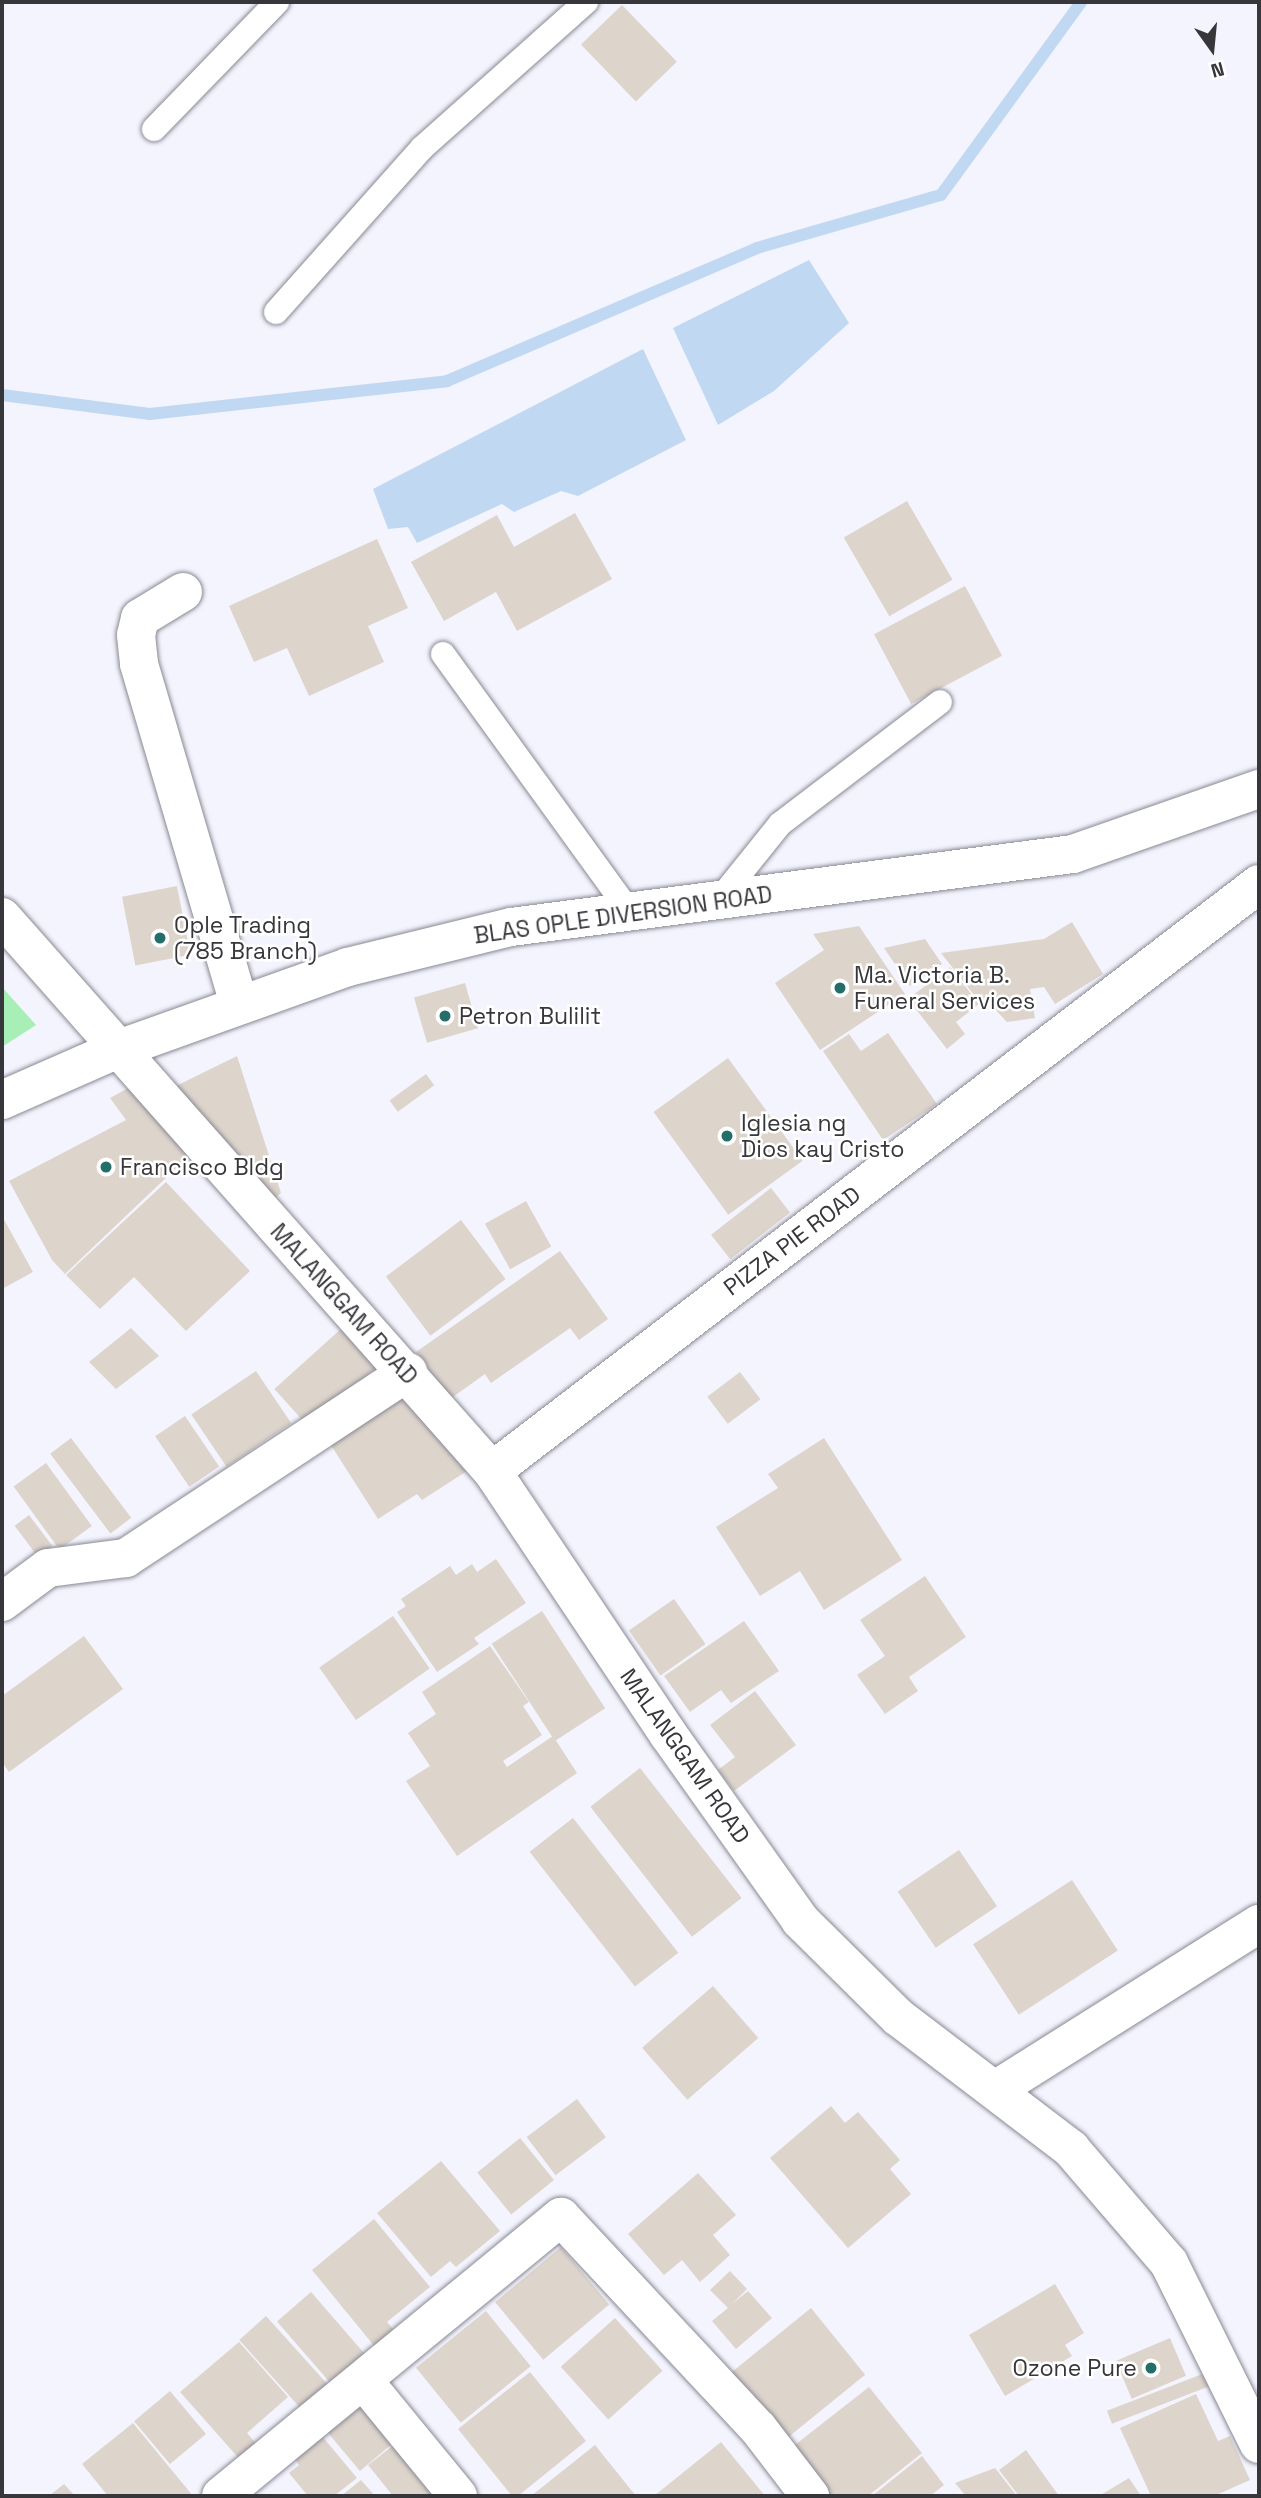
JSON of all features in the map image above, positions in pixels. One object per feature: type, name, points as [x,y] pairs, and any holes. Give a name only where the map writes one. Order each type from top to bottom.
[{"type":"street","points":[[183,592],[140,618],[136,635],[139,664],[239,1004]]},
{"type":"street","name":"BLAS OPLE DIVERSION ROAD","points":[[2,1100],[116,1049],[348,967],[511,927],[1073,854],[1259,789]]},
{"type":"street","name":"PIZZA PIE ROAD","points":[[492,1471],[1259,884]]},
{"type":"street","name":"MALANGGAM ROAD","points":[[2,917],[116,1049],[408,1372],[492,1471],[668,1734],[800,1920],[898,2017],[1071,2149],[1169,2263],[1259,2444]]},
{"type":"street","points":[[2,1602],[48,1569],[126,1558],[408,1372]]},
{"type":"street","points":[[995,2090],[1259,1924]]},
{"type":"street","points":[[222,2496],[561,2217],[758,2428],[810,2496]]},
{"type":"street","points":[[363,2380],[458,2496]]},
{"type":"lane","points":[[154,129],[277,2]]},
{"type":"lane","points":[[276,313],[422,148],[586,2]]},
{"type":"lane","points":[[443,654],[629,911]]},
{"type":"lane","points":[[719,900],[780,824],[940,702]]},
{"type":"green space","points":[[2,987],[36,1025],[2,1047]]},
{"type":"water","points":[[809,260],[849,323],[774,391],[718,425],[673,328]]},
{"type":"water","points":[[643,349],[686,440],[578,496],[561,491],[514,512],[502,504],[417,543],[408,527],[388,529],[373,489]]},
{"type":"building","points":[[622,5],[677,62],[636,101],[581,45]]},
{"type":"building","points":[[907,501],[952,580],[889,616],[844,538]]},
{"type":"building","points":[[575,513],[612,579],[517,631],[496,592],[444,621],[411,562],[497,515],[514,547]]},
{"type":"building","points":[[377,539],[408,608],[368,626],[384,662],[309,696],[287,648],[254,662],[229,606]]},
{"type":"building","points":[[965,586],[1002,656],[911,704],[874,634]]},
{"type":"building","points":[[177,886],[190,955],[135,965],[122,897]]},
{"type":"building","points":[[1072,922],[1103,974],[1055,1004],[1044,987],[1030,989],[1035,1018],[1007,1022],[990,1004],[982,1005],[941,953],[1044,939]]},
{"type":"building","name":"Ma. Victoria B. Funeral Services","points":[[859,926],[905,994],[820,1050],[775,983],[824,950],[813,934]]},
{"type":"building","points":[[925,939],[942,964],[910,986],[884,948]]},
{"type":"building","points":[[950,967],[979,1004],[956,1022],[965,1034],[947,1049],[908,999]]},
{"type":"building","points":[[465,983],[478,1028],[427,1043],[414,998]]},
{"type":"building","points":[[888,1033],[937,1104],[883,1140],[823,1051],[849,1034],[861,1051]]},
{"type":"building","points":[[237,1056],[281,1193],[269,1203],[172,1088]]},
{"type":"building","name":"Iglesia ng Dios kay Cristo","points":[[728,1058],[803,1161],[728,1215],[654,1112]]},
{"type":"building","points":[[426,1074],[434,1085],[398,1112],[390,1100]]},
{"type":"building","name":"Francisco Bldg","points":[[132,1086],[192,1153],[65,1274],[52,1260],[9,1181],[126,1120],[110,1098]]},
{"type":"building","points":[[166,1182],[250,1271],[186,1331],[134,1277],[100,1309],[66,1275]]},
{"type":"building","points":[[771,1188],[790,1212],[730,1259],[711,1235]]},
{"type":"building","points":[[526,1201],[551,1246],[510,1269],[485,1224]]},
{"type":"building","points":[[2,1216],[33,1272],[2,1289]]},
{"type":"building","points":[[461,1220],[506,1279],[430,1336],[386,1277]]},
{"type":"building","points":[[560,1251],[608,1319],[579,1340],[570,1328],[491,1383],[485,1374],[450,1399],[416,1352]]},
{"type":"building","points":[[131,1328],[159,1356],[116,1389],[89,1362]]},
{"type":"building","points":[[342,1328],[377,1367],[309,1428],[274,1389]]},
{"type":"building","points":[[256,1371],[291,1423],[227,1467],[191,1415]]},
{"type":"building","points":[[740,1372],[760,1399],[728,1424],[707,1397]]},
{"type":"building","points":[[403,1394],[467,1471],[422,1500],[417,1494],[378,1519],[329,1442]]},
{"type":"building","points":[[185,1416],[219,1467],[189,1487],[155,1436]]},
{"type":"building","points":[[71,1438],[131,1518],[110,1534],[50,1454]]},
{"type":"building","points":[[824,1438],[902,1560],[824,1610],[800,1571],[760,1596],[716,1527],[778,1488],[768,1474]]},
{"type":"building","points":[[46,1463],[92,1526],[59,1550],[14,1487]]},
{"type":"building","points":[[29,1515],[52,1546],[38,1557],[15,1526]]},
{"type":"building","points":[[496,1559],[526,1603],[474,1638],[479,1644],[437,1672],[397,1612],[406,1606],[401,1599],[450,1566],[456,1575],[472,1564],[477,1572]]},
{"type":"building","points":[[925,1576],[966,1637],[909,1677],[918,1691],[885,1714],[857,1675],[885,1656],[860,1620]]},
{"type":"building","points":[[674,1599],[706,1644],[660,1676],[629,1631]]},
{"type":"building","points":[[542,1611],[605,1708],[555,1741],[492,1644]]},
{"type":"building","points":[[393,1616],[430,1668],[356,1720],[319,1668]]},
{"type":"building","points":[[744,1621],[779,1671],[731,1703],[721,1690],[690,1712],[664,1676]]},
{"type":"building","points":[[84,1636],[123,1689],[9,1772],[2,1762],[2,1696]]},
{"type":"building","points":[[490,1646],[529,1702],[523,1706],[542,1735],[503,1761],[507,1767],[553,1736],[577,1773],[457,1856],[406,1781],[430,1766],[408,1733],[436,1714],[422,1692]]},
{"type":"building","points":[[755,1691],[796,1745],[734,1791],[718,1770],[735,1757],[710,1725]]},
{"type":"building","points":[[640,1768],[742,1898],[692,1937],[590,1807]]},
{"type":"building","points":[[573,1818],[678,1953],[635,1987],[530,1852]]},
{"type":"building","points":[[959,1850],[997,1906],[936,1948],[898,1891]]},
{"type":"building","points":[[1072,1880],[1118,1950],[1019,2015],[973,1944]]},
{"type":"building","points":[[713,1986],[758,2038],[687,2100],[642,2048]]},
{"type":"building","points":[[577,2099],[606,2137],[556,2175],[527,2137]]},
{"type":"building","points":[[831,2106],[845,2123],[858,2112],[900,2160],[890,2169],[911,2194],[848,2248],[770,2158]]},
{"type":"building","points":[[520,2138],[554,2180],[511,2215],[477,2173]]},
{"type":"building","points":[[441,2161],[500,2231],[456,2267],[450,2261],[431,2277],[377,2213]]},
{"type":"building","points":[[698,2173],[736,2215],[713,2235],[730,2255],[700,2282],[682,2260],[664,2275],[628,2234]]},
{"type":"building","points":[[374,2219],[430,2287],[387,2322],[400,2337],[380,2353],[312,2270]]},
{"type":"building","points":[[561,2247],[609,2304],[543,2360],[495,2302]]},
{"type":"building","points":[[730,2271],[747,2289],[732,2304],[748,2291],[772,2318],[736,2349],[712,2321],[728,2308],[710,2290]]},
{"type":"building","points":[[1055,2284],[1084,2333],[1065,2345],[1072,2356],[1005,2396],[969,2335]]},
{"type":"building","points":[[311,2292],[369,2359],[335,2389],[277,2322]]},
{"type":"building","points":[[811,2308],[865,2375],[785,2440],[731,2373]]},
{"type":"building","points":[[486,2311],[531,2366],[461,2423],[416,2368]]},
{"type":"building","points":[[266,2316],[332,2389],[305,2413],[239,2340]]},
{"type":"building","points":[[615,2318],[663,2371],[608,2420],[561,2367]]},
{"type":"building","name":"Ozone Pure","points":[[1170,2338],[1186,2376],[1132,2399],[1116,2361]]},
{"type":"building","points":[[239,2342],[288,2397],[247,2433],[260,2448],[243,2463],[180,2392]]},
{"type":"building","points":[[530,2372],[586,2441],[518,2496],[512,2496],[458,2429]]},
{"type":"building","points":[[1205,2373],[1210,2386],[1112,2424],[1107,2411]]},
{"type":"building","points":[[869,2387],[922,2453],[868,2496],[830,2496],[791,2448]]},
{"type":"building","points":[[170,2391],[206,2434],[170,2464],[134,2421]]},
{"type":"building","points":[[1196,2394],[1218,2441],[1230,2436],[1250,2480],[1214,2496],[1151,2496],[1120,2428]]},
{"type":"building","points":[[368,2395],[402,2436],[360,2471],[326,2430]]},
{"type":"building","points":[[133,2423],[193,2496],[108,2496],[82,2464]]},
{"type":"building","points":[[317,2430],[357,2478],[334,2496],[308,2496],[289,2473],[299,2465],[290,2453]]},
{"type":"building","points":[[399,2441],[437,2496],[393,2496],[368,2465]]},
{"type":"building","points":[[721,2442],[765,2496],[654,2496]]},
{"type":"building","points":[[595,2445],[636,2496],[531,2496]]},
{"type":"building","points":[[1026,2450],[1059,2496],[1019,2496],[999,2470]]},
{"type":"building","points":[[922,2456],[944,2485],[930,2496],[872,2496]]},
{"type":"building","points":[[995,2468],[1017,2496],[966,2496],[955,2483]]},
{"type":"building","points":[[1129,2478],[1141,2496],[1099,2496]]},
{"type":"building","points":[[361,2480],[375,2496],[341,2496]]},
{"type":"building","points":[[64,2484],[75,2496],[49,2496]]},
{"type":"waterway","points":[[2,395],[150,414],[447,381],[757,248],[941,195],[1081,2]]},
{"type":"place","name":"Ople Trading (785 Branch)","points":[[160,938]]},
{"type":"place","name":"Ma. Victoria B. Funeral Services","points":[[840,988]]},
{"type":"place","name":"Petron Bulilit","points":[[445,1016]]},
{"type":"place","name":"Iglesia ng Dios kay Cristo","points":[[727,1136]]},
{"type":"place","name":"Francisco Bldg","points":[[106,1167]]},
{"type":"place","name":"Ozone Pure","points":[[1151,2368]]}]
